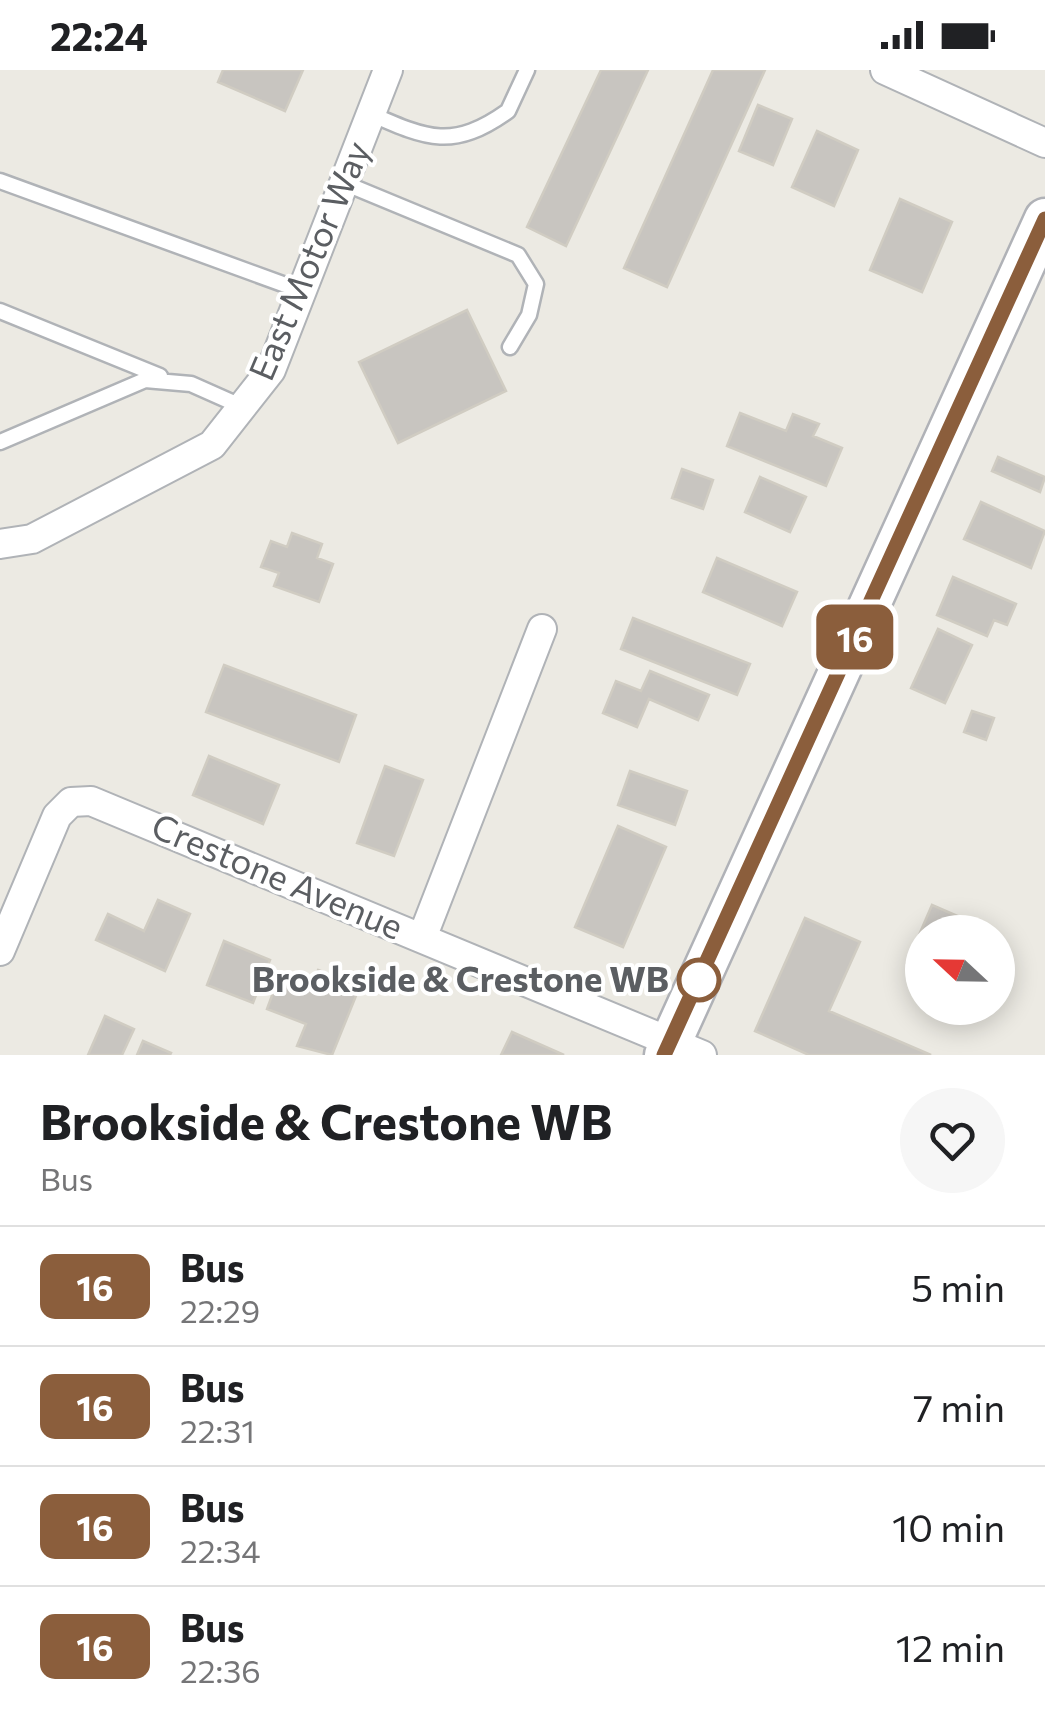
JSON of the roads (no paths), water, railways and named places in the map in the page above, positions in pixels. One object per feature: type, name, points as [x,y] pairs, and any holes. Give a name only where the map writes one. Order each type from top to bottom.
[{"type":"street","name":"East Motor Way","points":[[0,544],[32,538],[212,445],[245,408],[271,370],[388,70]]},
{"type":"street","points":[[884,70],[1045,143]]},
{"type":"street","points":[[679,1050],[1045,219]]},
{"type":"street","points":[[422,938],[542,629]]},
{"type":"street","name":"Crestone Avenue","points":[[0,951],[56,816],[71,802],[91,801],[679,1050]]},
{"type":"lane","points":[[370,114],[429,139],[453,138],[508,111],[527,70]]},
{"type":"lane","points":[[0,181],[302,291]]},
{"type":"lane","points":[[344,182],[518,255],[536,284],[529,315],[510,348]]},
{"type":"lane","points":[[0,311],[245,408]]},
{"type":"lane","points":[[0,442],[146,380],[166,378]]},
{"type":"place","name":"Brookside & Crestone WB","points":[[699,980]]}]
